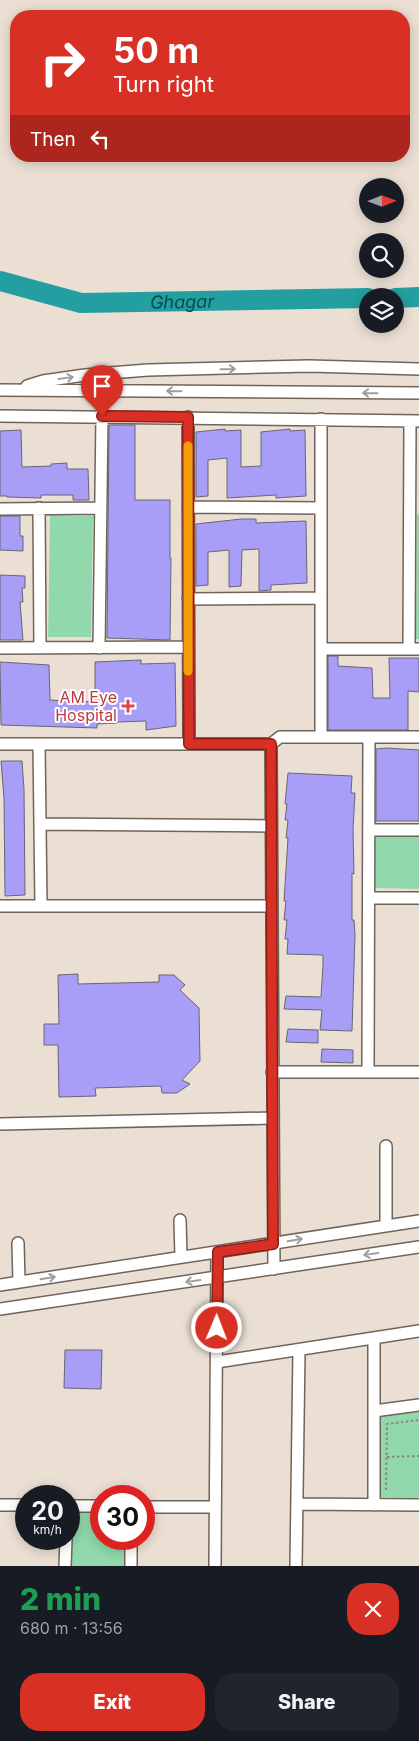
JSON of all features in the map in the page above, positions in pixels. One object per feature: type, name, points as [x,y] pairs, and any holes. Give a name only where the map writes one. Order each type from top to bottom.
[{"type":"street","points":[[18,389],[43,381],[148,370],[310,366],[419,369]]},
{"type":"street","points":[[0,390],[419,393]]},
{"type":"street","points":[[0,416],[414,421],[414,649],[321,649]]},
{"type":"street","points":[[99,648],[102,416]]},
{"type":"street","points":[[188,417],[189,744]]},
{"type":"street","points":[[320,420],[321,737]]},
{"type":"street","points":[[38,508],[40,648]]},
{"type":"street","points":[[0,509],[100,508]]},
{"type":"street","points":[[188,508],[321,508]]},
{"type":"street","points":[[188,599],[321,598]]},
{"type":"street","points":[[0,648],[188,647]]},
{"type":"street","points":[[0,744],[271,744],[280,737],[419,737]]},
{"type":"street","points":[[368,1072],[369,737]]},
{"type":"street","points":[[39,744],[41,906]]},
{"type":"street","points":[[271,744],[274,1269]]},
{"type":"street","points":[[40,824],[271,826]]},
{"type":"street","points":[[369,830],[419,830]]},
{"type":"street","points":[[369,898],[419,898]]},
{"type":"street","points":[[0,906],[272,906]]},
{"type":"street","points":[[272,1072],[419,1072]]},
{"type":"street","points":[[0,1124],[273,1118]]},
{"type":"street","points":[[386,1146],[386,1226]]},
{"type":"street","points":[[180,1220],[181,1258]]},
{"type":"street","points":[[0,1285],[419,1221]]},
{"type":"street","points":[[18,1243],[19,1282]]},
{"type":"street","points":[[0,1309],[419,1247]]},
{"type":"street","points":[[215,1566],[218,1252]]},
{"type":"street","points":[[217,1362],[419,1331]]},
{"type":"street","points":[[374,1338],[374,1505]]},
{"type":"street","points":[[296,1566],[299,1350]]},
{"type":"street","points":[[374,1411],[419,1405]]},
{"type":"street","points":[[297,1504],[419,1505]]},
{"type":"street","points":[[0,1505],[15,1505]]},
{"type":"street","points":[[155,1507],[215,1507]]},
{"type":"street","points":[[65,1566],[66,1550]]},
{"type":"street","points":[[131,1550],[131,1566]]},
{"type":"path","points":[[386,1490],[387,1424],[419,1420]]},
{"type":"path","points":[[387,1456],[419,1456]]},
{"type":"green space","points":[[417,514],[419,514],[419,639],[416,639]]},
{"type":"green space","points":[[50,515],[93,516],[91,637],[48,637]]},
{"type":"green space","points":[[375,834],[419,834],[419,889],[375,888]]},
{"type":"green space","points":[[419,1409],[419,1498],[379,1497],[378,1414]]},
{"type":"green space","points":[[80,1509],[90,1509],[90,1550],[124,1550],[124,1566],[70,1566],[70,1550],[80,1550]]},
{"type":"building","points":[[109,425],[135,425],[135,500],[170,500],[170,640],[107,638]]},
{"type":"building","points":[[225,429],[225,431],[241,430],[241,467],[261,466],[261,432],[290,429],[290,431],[305,430],[306,496],[276,498],[276,495],[227,498],[227,458],[208,460],[208,496],[196,497],[196,432]]},
{"type":"building","points":[[21,430],[22,467],[51,466],[51,464],[67,463],[67,469],[88,469],[89,500],[73,500],[73,495],[41,495],[41,498],[0,496],[0,431]]},
{"type":"building","points":[[0,516],[20,516],[20,536],[23,536],[23,551],[0,550]]},
{"type":"building","points":[[256,519],[256,523],[306,521],[307,583],[271,585],[271,590],[259,591],[259,549],[242,550],[241,586],[229,587],[229,550],[208,552],[208,585],[196,586],[196,524]]},
{"type":"building","points":[[0,575],[25,576],[25,588],[22,588],[23,602],[20,602],[23,640],[0,640]]},
{"type":"building","points":[[328,656],[338,656],[338,666],[372,668],[373,698],[390,698],[389,658],[419,658],[419,692],[408,691],[408,730],[328,730]]},
{"type":"building","points":[[141,660],[141,664],[175,663],[176,726],[146,730],[146,721],[97,724],[97,728],[1,725],[0,662],[49,665],[50,700],[95,702],[95,662]]},
{"type":"building","points":[[376,749],[419,750],[419,821],[376,821]]},
{"type":"building","points":[[1,761],[22,761],[25,895],[5,896],[4,798]]},
{"type":"building","points":[[288,773],[352,776],[351,793],[355,793],[352,920],[354,920],[355,935],[352,1031],[320,1030],[322,1010],[284,1009],[286,996],[321,997],[323,965],[323,955],[287,954],[288,939],[285,939],[287,920],[284,920],[286,901],[284,901],[288,838],[286,838],[288,820],[285,820],[287,804],[285,804]]},
{"type":"building","points":[[78,974],[78,984],[159,982],[159,975],[174,975],[185,985],[180,990],[199,1008],[200,1061],[182,1080],[190,1084],[177,1093],[162,1093],[161,1086],[95,1088],[96,1096],[59,1097],[58,1045],[44,1045],[44,1024],[59,1024],[58,975]]},
{"type":"building","points":[[288,1029],[318,1030],[318,1043],[286,1042]]},
{"type":"building","points":[[322,1049],[353,1050],[353,1063],[321,1062]]},
{"type":"building","points":[[65,1350],[102,1350],[101,1389],[64,1388]]},
{"type":"waterway","name":"Ghagar","points":[[0,281],[81,303],[359,298]]},
{"type":"waterway","name":"Ghagar","points":[[404,298],[419,297]]},
{"type":"slow traffic","points":[[188,446],[188,671]]},
{"type":"place","name":"AM Eye Hospital","points":[[128,706]]},
{"type":"route","points":[[102,416],[188,417],[189,744],[271,744],[273,1244],[218,1252],[217,1328]]}]
